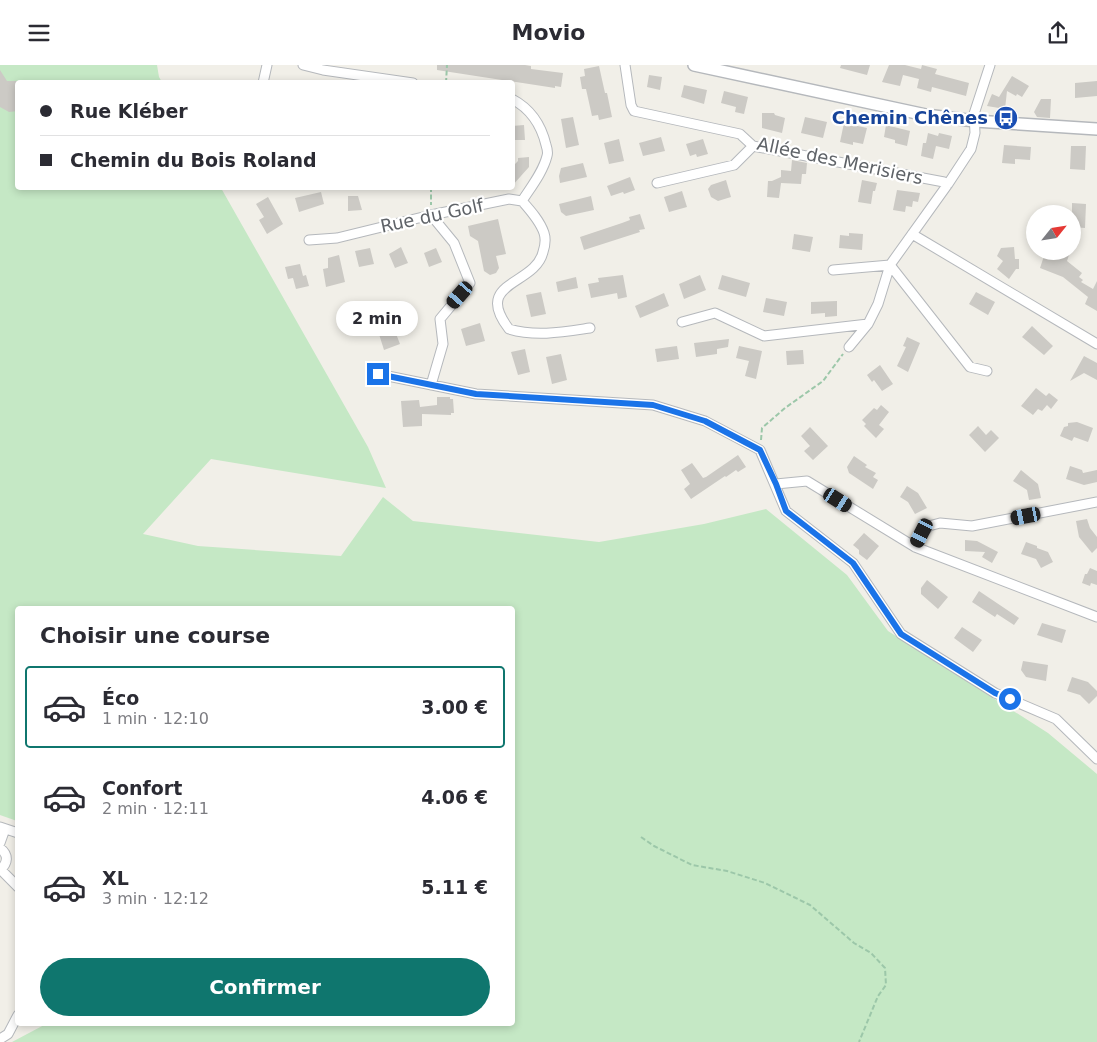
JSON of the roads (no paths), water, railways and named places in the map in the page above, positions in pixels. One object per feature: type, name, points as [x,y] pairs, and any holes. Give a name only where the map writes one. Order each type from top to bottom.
[{"type":"street","points":[[264,80],[267,65]]},
{"type":"street","points":[[303,65],[323,70],[392,80]]},
{"type":"street","name":"Allée des Merisiers","points":[[624,65],[631,105],[634,111],[740,134],[753,145],[944,181],[948,184]]},
{"type":"street","points":[[694,65],[926,115],[975,121],[1097,129]]},
{"type":"street","points":[[849,347],[868,324],[878,304],[890,265],[971,149],[975,133],[974,114],[990,65]]},
{"type":"street","points":[[515,101],[526,107],[536,118],[544,136],[548,155],[537,178],[522,201],[536,217],[544,233],[545,245],[542,256],[535,266],[505,287],[498,299],[498,310],[502,320],[509,329],[537,333],[590,328]]},
{"type":"street","points":[[657,183],[734,165],[753,145]]},
{"type":"street","name":"Rue du Golf","points":[[309,240],[337,238],[431,215],[510,199],[522,201]]},
{"type":"street","points":[[431,215],[454,243],[470,283],[440,319],[443,345],[431,385]]},
{"type":"street","points":[[912,234],[1097,344]]},
{"type":"street","points":[[833,270],[890,265]]},
{"type":"street","points":[[890,265],[970,367],[987,371]]},
{"type":"street","points":[[682,323],[715,313],[764,336],[868,324]]},
{"type":"street","points":[[378,374],[476,394],[653,405],[705,421],[760,450],[786,511],[853,563],[901,634],[995,693],[1056,719],[1097,759]]},
{"type":"street","points":[[776,484],[807,481],[915,547],[1097,617]]},
{"type":"street","points":[[915,547],[922,533],[929,526],[940,523],[972,526],[1097,501]]},
{"type":"street","points":[[0,843],[3,828],[15,832]]},
{"type":"street","points":[[0,849],[7,857],[5,865],[0,870],[15,884]]},
{"type":"street","points":[[0,1039],[8,1034],[15,1021]]},
{"type":"place","name":"Chemin Chênes","points":[[1006,118]]}]
